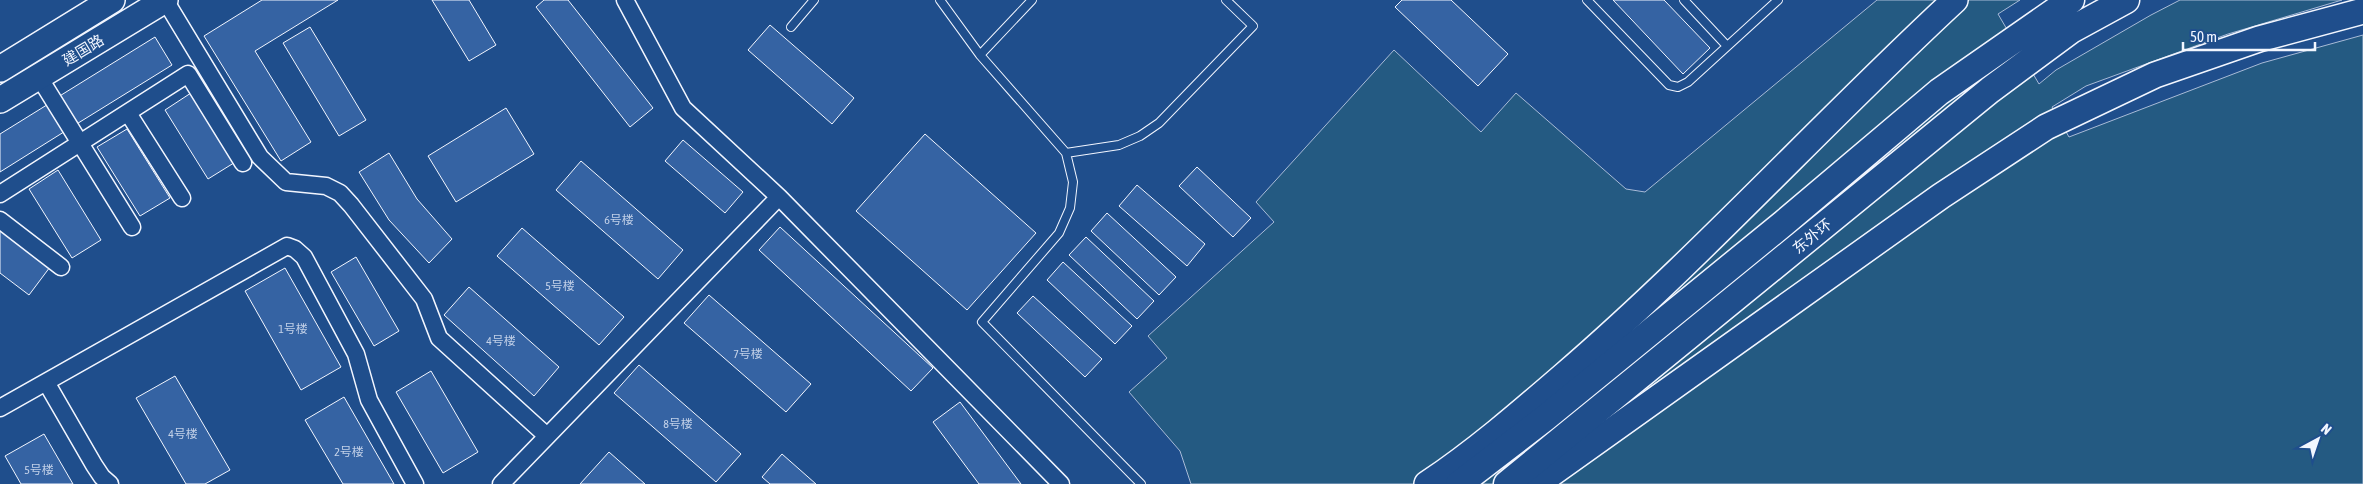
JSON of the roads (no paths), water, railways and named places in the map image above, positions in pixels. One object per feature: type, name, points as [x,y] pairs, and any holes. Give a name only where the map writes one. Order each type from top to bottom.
[{"type":"highway","name":"东外环","points":[[1459,484],[1545,418],[1784,223],[1939,92],[2071,0]]},
{"type":"highway","name":"东外环","points":[[1507,484],[1990,90],[2071,30],[2126,0]]},
{"type":"main road","name":"建国路","points":[[0,69],[112,0]]},
{"type":"main road","name":"建国路","points":[[0,100],[165,0]]},
{"type":"main road","points":[[1427,484],[1452,467],[1535,401],[1628,320],[1954,0]]},
{"type":"main road","points":[[1537,484],[1941,196],[2046,128],[2155,75],[2259,39],[2363,11]]},
{"type":"street","points":[[165,0],[260,158],[286,182],[326,186],[340,193],[351,204],[424,299],[439,338],[547,436]]},
{"type":"street","points":[[625,0],[684,108],[779,197],[1062,484]]},
{"type":"street","points":[[0,194],[188,74],[243,163]]},
{"type":"street","points":[[39,77],[132,227]]},
{"type":"street","points":[[128,112],[182,198]]},
{"type":"street","points":[[510,481],[547,436],[779,197]]},
{"type":"street","points":[[0,220],[61,267]]},
{"type":"street","points":[[0,408],[286,246],[295,249],[304,257],[356,354],[369,400],[416,484]]},
{"type":"street","points":[[46,382],[94,465],[110,484]]},
{"type":"lane","points":[[791,27],[814,0]]},
{"type":"lane","points":[[940,0],[980,55],[1066,154],[1073,182],[1070,208],[1059,233],[982,322],[1142,484]]},
{"type":"lane","points":[[980,55],[1032,0]]},
{"type":"lane","points":[[1066,154],[1119,144],[1140,136],[1159,123],[1253,26],[1226,0]]},
{"type":"lane","points":[[1587,0],[1668,85],[1678,87],[1688,82],[1778,0]]},
{"type":"lane","points":[[1684,0],[1727,46]]}]
